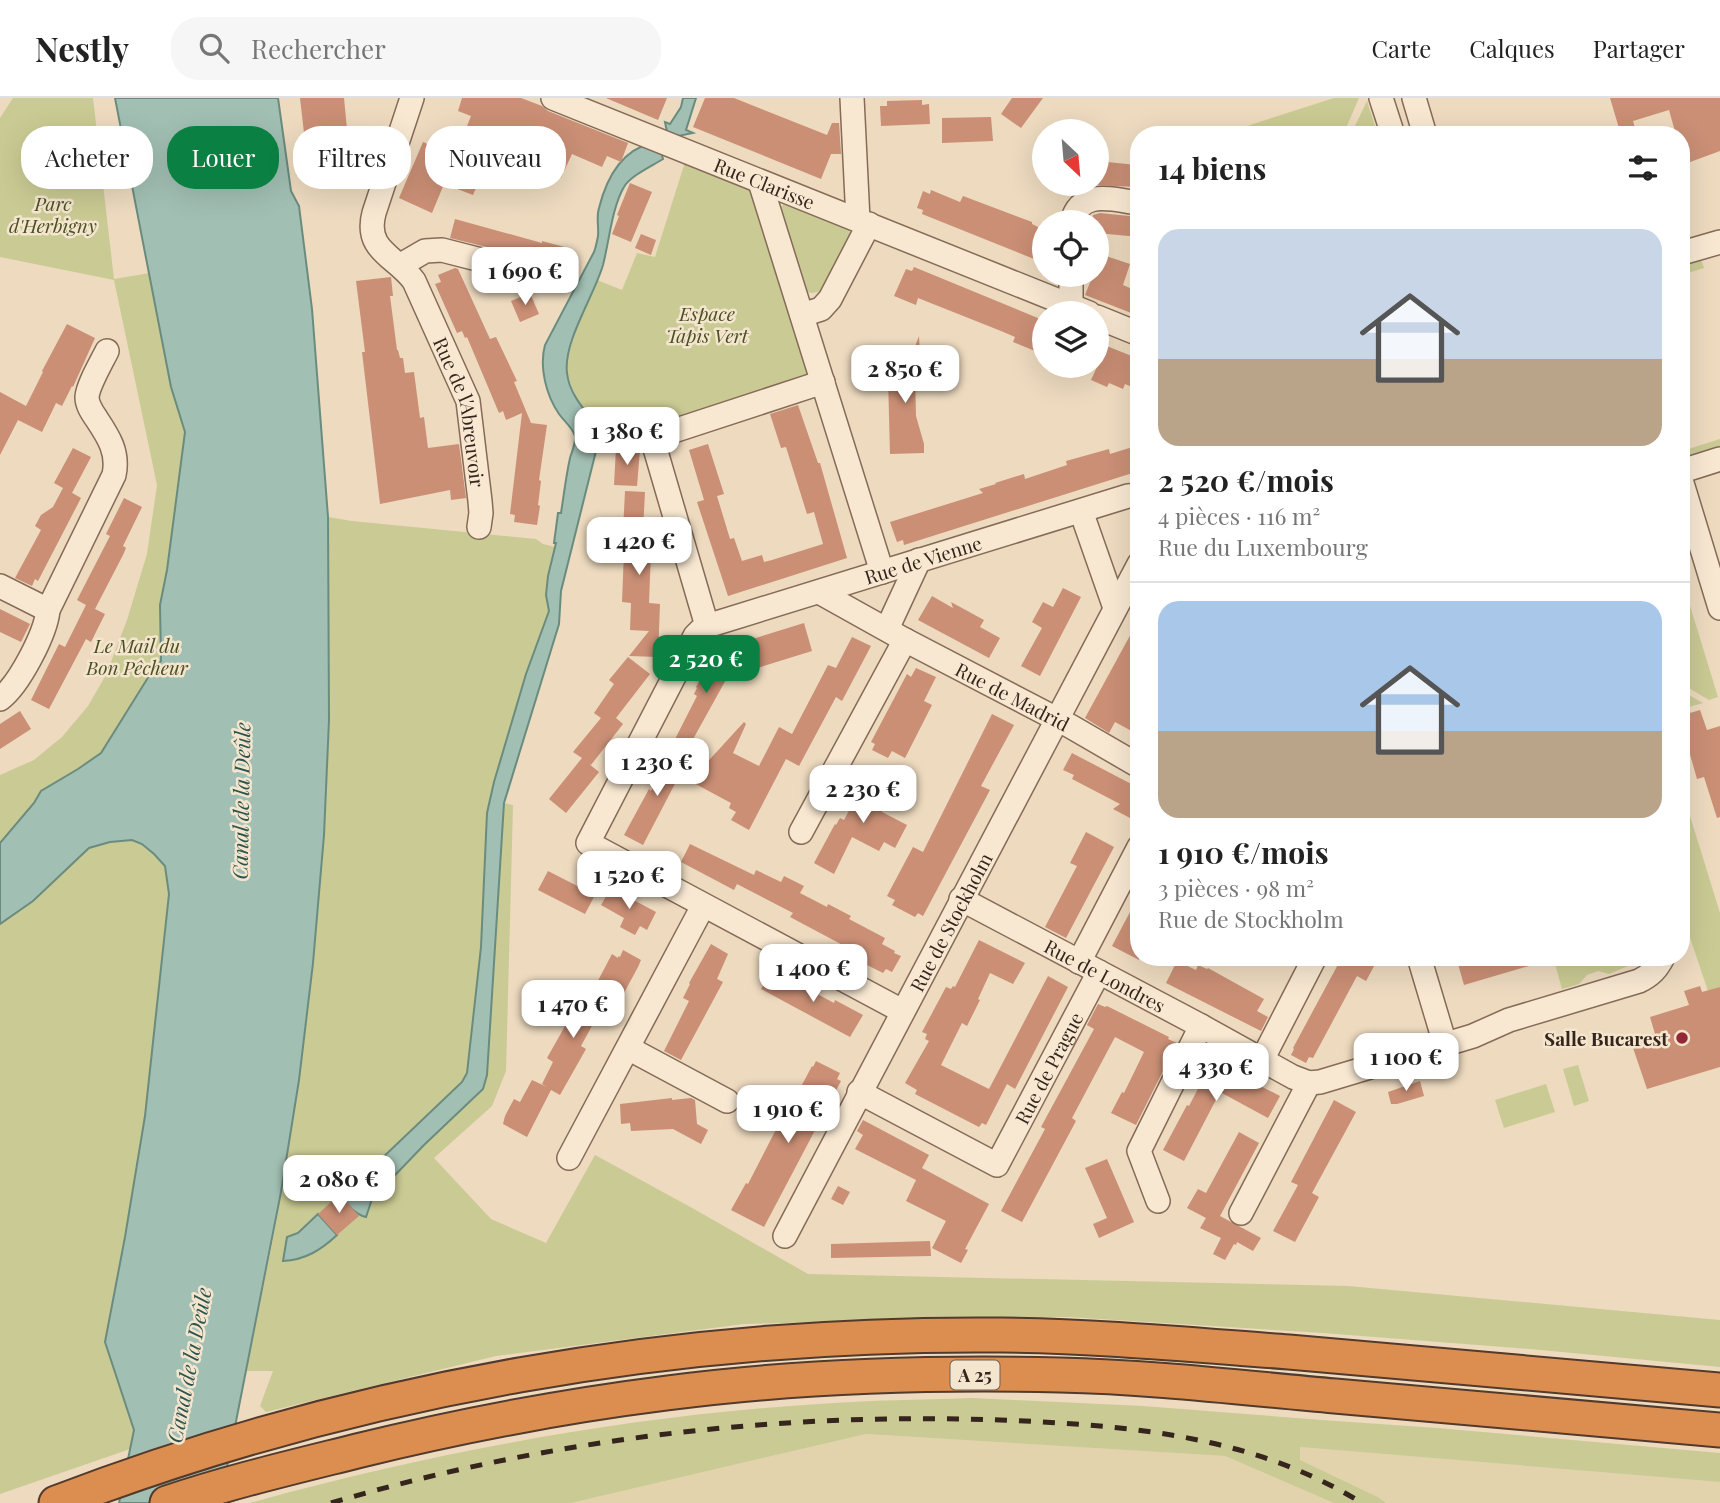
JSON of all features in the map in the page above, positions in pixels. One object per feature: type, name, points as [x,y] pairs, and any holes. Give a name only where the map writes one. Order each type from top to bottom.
[{"type":"highway","name":"A 25","points":[[56,1503],[181,1458],[247,1438],[430,1393],[583,1364],[717,1348],[856,1338],[999,1335],[1151,1341],[1720,1390]]},
{"type":"highway","name":"A 25","points":[[167,1503],[237,1481],[458,1428],[592,1404],[756,1384],[904,1376],[1065,1375],[1148,1380],[1720,1430]]},
{"type":"street","name":"Rue de l'Abreuvoir","points":[[412,98],[371,230],[374,240],[386,255],[408,272],[468,401],[480,501],[479,527]]},
{"type":"street","name":"Rue Clarisse","points":[[553,98],[1058,301]]},
{"type":"street","points":[[802,315],[821,309],[830,299],[864,222],[852,98]]},
{"type":"street","points":[[1381,98],[1389,126]]},
{"type":"street","points":[[1414,98],[1422,126]]},
{"type":"street","points":[[760,182],[882,572]]},
{"type":"street","points":[[1076,210],[1085,201],[1102,199],[1130,202]]},
{"type":"street","points":[[1690,251],[1720,242]]},
{"type":"street","points":[[401,265],[425,251],[442,250],[540,275]]},
{"type":"street","points":[[1109,322],[1130,330]]},
{"type":"street","points":[[0,699],[12,689],[46,625],[48,610],[114,475],[115,455],[89,405],[88,397],[107,351]]},
{"type":"street","points":[[823,382],[652,438],[707,626],[695,636],[588,844],[902,1012]]},
{"type":"street","points":[[1690,468],[1720,459]]},
{"type":"street","name":"Rue de Vienne","points":[[707,626],[1130,496]]},
{"type":"street","points":[[1690,510],[1720,608]]},
{"type":"street","points":[[1080,511],[1115,608]]},
{"type":"street","points":[[801,832],[896,634],[919,560]]},
{"type":"street","name":"Rue de Stockholm","points":[[785,1236],[1130,580]]},
{"type":"street","points":[[0,586],[48,610]]},
{"type":"street","name":"Rue de Madrid","points":[[819,592],[1130,761]]},
{"type":"street","name":"Rue de Prague","points":[[859,1092],[997,1165],[1089,967],[1130,869]]},
{"type":"street","name":"Rue de Londres","points":[[961,899],[1293,1077],[1309,1083]]},
{"type":"street","points":[[569,1158],[703,906]]},
{"type":"street","points":[[1262,1060],[1310,966]]},
{"type":"street","points":[[1422,966],[1445,1044]]},
{"type":"street","points":[[1241,1213],[1309,1083],[1473,1036],[1509,1020],[1639,981],[1658,966]]},
{"type":"street","points":[[1158,1201],[1139,1151],[1201,1026]]},
{"type":"street","points":[[628,1048],[726,1101]]},
{"type":"shaded area","points":[[866,1434],[1225,1456],[1334,1503],[571,1503]]},
{"type":"shaded area","points":[[1300,1447],[1720,1482],[1720,1503],[1386,1503],[1300,1460]]},
{"type":"green space","name":"Le Mail du Bon Pêcheur","points":[[13,98],[93,98],[96,126],[21,126],[21,189],[104,189],[114,279],[150,273],[171,387],[185,432],[160,605],[161,661],[101,753],[41,791],[0,843],[0,775],[34,760],[62,737],[88,706],[106,675],[127,620],[147,554],[157,485],[114,280],[0,257],[0,118]]},
{"type":"green space","points":[[1334,98],[1359,98],[1347,126],[1247,126]]},
{"type":"green space","points":[[1367,101],[1375,126],[1355,126]]},
{"type":"green space","name":"Espace Tapis Vert","points":[[686,159],[756,186],[811,379],[648,432],[598,434],[599,428],[578,403],[567,374],[567,359],[578,324],[597,280],[622,290],[637,253],[655,257]]},
{"type":"green space","points":[[787,201],[848,228],[851,235],[823,291],[806,292],[777,216]]},
{"type":"green space","points":[[1700,256],[1704,268],[1690,272],[1690,259]]},
{"type":"green space","points":[[1720,439],[1720,451],[1690,460],[1690,448]]},
{"type":"green space","points":[[328,517],[536,539],[555,547],[546,595],[549,610],[526,674],[487,813],[481,947],[467,1073],[462,1081],[357,1182],[339,1187],[366,1217],[372,1199],[487,1075],[504,803],[513,805],[506,1071],[492,1106],[434,1158],[491,1219],[546,1243],[595,1155],[808,1274],[1348,1286],[1720,1320],[1720,1367],[1323,1333],[1068,1317],[744,1324],[496,1356],[266,1412],[260,1406],[273,1371],[246,1371],[282,1189],[302,1057],[317,924],[328,756]]},
{"type":"green space","points":[[1690,606],[1718,697],[1709,700],[1690,689]]},
{"type":"green space","points":[[1690,696],[1703,703],[1690,707]]},
{"type":"green space","points":[[1690,816],[1720,913],[1720,987],[1708,991],[1690,938]]},
{"type":"green space","points":[[132,840],[142,844],[165,866],[169,894],[145,1116],[105,1342],[134,1430],[130,1449],[0,1494],[0,924],[33,901],[89,848]]},
{"type":"green space","points":[[1556,966],[1628,966],[1609,974],[1598,971],[1587,975],[1579,984],[1562,989]]},
{"type":"green space","points":[[1578,1065],[1589,1101],[1574,1106],[1563,1069]]},
{"type":"green space","points":[[1546,1084],[1555,1112],[1504,1128],[1495,1100]]},
{"type":"green space","points":[[972,1398],[1143,1406],[1720,1453],[1720,1482],[1300,1447],[1300,1460],[1386,1503],[1334,1503],[1225,1456],[866,1434],[571,1503],[250,1503],[460,1452],[603,1427],[747,1410],[857,1402]]},
{"type":"water","name":"Canal de la Deûle","points":[[115,98],[278,98],[291,191],[299,206],[312,309],[328,517],[329,720],[324,835],[313,963],[299,1080],[281,1192],[220,1503],[119,1503],[134,1430],[105,1342],[145,1116],[169,894],[165,866],[142,844],[132,840],[89,848],[33,901],[0,924],[0,843],[41,791],[101,753],[161,661],[160,605],[185,432],[171,387],[133,189],[153,189],[153,126],[120,126]]},
{"type":"water","points":[[683,98],[696,98],[686,130],[693,133],[678,136],[667,132],[665,122],[670,124],[681,107]]},
{"type":"water","points":[[651,143],[660,148],[663,159],[631,179],[620,195],[603,265],[574,333],[567,361],[571,388],[599,428],[598,443],[561,591],[559,624],[504,803],[487,1075],[483,1089],[372,1199],[366,1217],[349,1206],[338,1187],[357,1182],[462,1082],[467,1073],[481,947],[487,813],[526,674],[549,611],[546,595],[548,576],[556,543],[558,513],[561,513],[575,441],[574,433],[559,414],[547,390],[543,354],[545,345],[594,252],[598,236],[598,211],[611,177],[631,153]]},
{"type":"water","points":[[318,1214],[337,1235],[312,1253],[283,1261],[287,1237],[298,1233]]},
{"type":"building","points":[[300,98],[344,98],[347,126],[303,126]]},
{"type":"building","points":[[462,98],[521,98],[628,143],[621,162],[607,156],[602,167],[572,154],[566,167],[566,126],[467,126],[471,116],[458,111]]},
{"type":"building","points":[[606,98],[667,98],[658,120]]},
{"type":"building","points":[[705,98],[734,98],[827,135],[832,123],[839,123],[841,154],[831,154],[821,179],[693,127]]},
{"type":"building","points":[[1012,98],[1043,98],[1021,128],[1001,114]]},
{"type":"building","points":[[1610,98],[1720,98],[1720,151],[1690,162],[1690,126],[1673,126],[1669,110],[1633,121],[1634,126],[1618,126]]},
{"type":"building","points":[[922,100],[922,105],[929,104],[930,124],[881,126],[880,106],[887,106],[887,101]]},
{"type":"building","points":[[991,117],[993,141],[942,143],[942,118]]},
{"type":"building","points":[[423,142],[425,189],[442,189],[432,213],[399,198],[403,189],[411,189],[411,170]]},
{"type":"building","points":[[1110,162],[1130,164],[1130,187],[1110,186]]},
{"type":"building","points":[[630,183],[652,192],[631,242],[612,234]]},
{"type":"building","points":[[457,189],[475,189],[473,195]]},
{"type":"building","points":[[931,190],[960,202],[963,196],[1032,222],[1032,258],[922,214],[923,210],[917,208],[923,191],[930,194]]},
{"type":"building","points":[[1109,214],[1130,216],[1130,236],[1109,234]]},
{"type":"building","points":[[455,219],[568,248],[562,269],[553,269],[543,261],[450,238]]},
{"type":"building","points":[[641,234],[656,240],[651,255],[635,248]]},
{"type":"building","points":[[1109,257],[1130,264],[1123,285],[1130,288],[1130,312],[1109,304],[1109,301],[1085,295],[1088,287],[1109,287]]},
{"type":"building","points":[[914,267],[1032,316],[1032,350],[1013,342],[1015,337],[918,298],[916,305],[894,296],[906,269],[912,271]]},
{"type":"building","points":[[458,269],[490,339],[496,337],[517,381],[514,382],[531,423],[547,425],[539,480],[540,506],[537,525],[514,522],[515,515],[510,514],[522,413],[506,420],[503,411],[499,413],[467,337],[465,338],[462,331],[457,333],[435,284],[441,282],[438,275]]},
{"type":"building","points":[[391,277],[393,296],[390,296],[397,350],[400,358],[403,358],[405,373],[414,372],[420,418],[424,417],[428,448],[459,444],[466,498],[451,500],[450,490],[380,504],[356,281]]},
{"type":"building","points":[[530,293],[539,314],[520,322],[511,301]]},
{"type":"building","points":[[67,324],[95,338],[73,387],[62,406],[56,403],[42,432],[18,420],[0,455],[0,392],[26,406]]},
{"type":"building","points":[[919,336],[921,377],[915,377],[916,416],[924,453],[890,454],[888,378],[893,378],[892,353],[910,360]]},
{"type":"building","points":[[1109,347],[1130,355],[1130,386],[1125,384],[1123,389],[1109,383],[1107,387],[1091,380],[1109,378]]},
{"type":"building","points":[[798,405],[820,463],[847,558],[728,596],[697,502],[704,500],[689,450],[708,444],[724,494],[717,496],[730,539],[734,538],[742,561],[762,555],[764,562],[823,544],[814,512],[807,514],[786,447],[781,448],[770,414]]},
{"type":"building","points":[[73,448],[91,457],[72,493],[81,498],[38,581],[35,579],[32,586],[15,578],[41,530],[35,526],[41,515],[53,507],[63,488],[54,483]]},
{"type":"building","points":[[616,448],[640,450],[637,486],[614,485]]},
{"type":"building","points":[[1130,448],[1130,474],[904,545],[903,540],[897,542],[890,522],[983,493],[979,489],[995,483],[1024,474],[1025,479],[1067,465],[1066,461],[1109,449],[1110,454]]},
{"type":"building","points":[[625,491],[645,492],[642,551],[651,552],[649,603],[660,604],[658,657],[629,656],[649,631],[630,630],[631,603],[622,602]]},
{"type":"building","points":[[124,498],[142,507],[123,546],[126,548],[123,555],[95,609],[105,614],[91,642],[86,639],[49,709],[31,700],[59,644],[65,647],[86,605],[77,600],[110,536],[106,534]]},
{"type":"building","points":[[1063,588],[1081,597],[1040,676],[1021,666],[1042,628],[1032,622],[1043,602],[1053,607]]},
{"type":"building","points":[[932,596],[953,608],[951,602],[984,620],[980,627],[1000,638],[989,658],[918,620]]},
{"type":"building","points":[[0,609],[30,624],[21,642],[0,632]]},
{"type":"building","points":[[804,623],[812,651],[754,669],[743,642]]},
{"type":"building","points":[[1130,636],[1130,730],[1115,722],[1109,733],[1085,718]]},
{"type":"building","points":[[852,637],[871,646],[842,701],[836,697],[799,766],[786,759],[749,830],[731,820],[736,812],[729,808],[731,803],[690,781],[744,722],[746,724],[733,753],[759,766],[779,727],[792,734],[828,665],[836,668]]},
{"type":"building","points":[[718,647],[738,658],[687,750],[673,743],[697,696],[694,694],[696,687]]},
{"type":"building","points":[[628,657],[650,674],[616,718],[623,724],[591,765],[589,764],[599,772],[566,813],[549,799],[582,758],[573,752],[601,718],[594,713],[614,684],[609,680]]},
{"type":"building","points":[[916,668],[936,677],[924,701],[932,705],[905,758],[892,751],[888,758],[872,750],[875,744],[871,742],[907,674],[911,677]]},
{"type":"building","points":[[1700,710],[1707,730],[1720,726],[1720,817],[1717,818],[1704,777],[1697,779],[1690,754],[1690,713]]},
{"type":"building","points":[[20,711],[31,729],[0,749],[0,724]]},
{"type":"building","points":[[992,714],[1014,725],[981,786],[990,790],[923,916],[918,913],[915,917],[892,905],[895,900],[887,896],[913,847],[923,852]]},
{"type":"building","points":[[675,747],[690,755],[643,845],[624,835]]},
{"type":"building","points":[[1072,753],[1130,783],[1130,818],[1113,809],[1120,804],[1072,779],[1074,775],[1063,770]]},
{"type":"building","points":[[870,775],[895,788],[882,812],[907,825],[895,848],[884,842],[879,851],[852,837],[834,874],[814,863],[835,824],[840,818],[844,820]]},
{"type":"building","points":[[1086,832],[1114,847],[1066,938],[1045,927],[1077,866],[1070,863]]},
{"type":"building","points":[[690,844],[754,875],[756,870],[781,882],[784,876],[804,886],[800,893],[851,916],[849,919],[885,938],[882,944],[901,956],[892,972],[886,969],[883,973],[855,959],[857,955],[851,952],[852,950],[790,917],[793,913],[737,884],[734,890],[681,862]]},
{"type":"building","points":[[548,871],[595,895],[585,914],[538,890]]},
{"type":"building","points":[[611,888],[656,912],[647,930],[640,926],[635,935],[620,927],[624,918],[601,905]]},
{"type":"building","points":[[1130,912],[1130,955],[1112,946]]},
{"type":"building","points":[[979,940],[1025,963],[1013,984],[990,973],[967,1026],[962,1023],[941,1065],[989,1089],[1048,976],[1068,987],[1015,1089],[1007,1084],[986,1125],[982,1123],[979,1127],[915,1094],[917,1090],[905,1083],[929,1041],[925,1039],[927,1034],[922,1032],[946,987],[955,987]]},
{"type":"building","points":[[711,944],[728,954],[717,979],[723,982],[681,1060],[664,1051],[689,1001],[683,998],[689,983]]},
{"type":"building","points":[[623,950],[641,960],[638,967],[617,1006],[606,1000],[581,1046],[586,1049],[560,1095],[551,1090],[527,1137],[503,1124],[514,1099],[520,1102],[532,1080],[547,1087],[542,1084],[553,1062],[547,1058],[573,1012],[567,1009],[580,986],[592,992],[612,954],[618,958]]},
{"type":"building","points":[[1174,966],[1188,966],[1196,970],[1198,966],[1208,968],[1264,999],[1257,1011],[1268,1017],[1261,1031],[1166,983]]},
{"type":"building","points":[[1337,966],[1374,966],[1366,981],[1357,976],[1313,1058],[1309,1057],[1306,1063],[1291,1055]]},
{"type":"building","points":[[1459,966],[1529,966],[1464,985]]},
{"type":"building","points":[[771,972],[863,1015],[850,1037],[761,989]]},
{"type":"building","name":"Salle Bucarest","points":[[1700,986],[1702,992],[1720,987],[1720,1067],[1647,1089],[1631,1042],[1655,1034],[1650,1017],[1689,1005],[1684,991]]},
{"type":"building","points":[[1098,1004],[1107,1006],[1177,1043],[1136,1125],[1111,1113],[1144,1052],[1115,1037],[1072,1118],[1076,1121],[1022,1222],[1001,1211],[1045,1129],[1041,1127],[1094,1029],[1087,1025]]},
{"type":"building","points":[[1201,1059],[1210,1064],[1212,1061],[1280,1096],[1268,1118],[1220,1092],[1184,1161],[1163,1150],[1201,1083],[1191,1077]]},
{"type":"building","points":[[816,1061],[840,1073],[837,1079],[841,1081],[764,1227],[731,1210]]},
{"type":"building","points":[[1420,1081],[1424,1096],[1391,1104],[1388,1092]]},
{"type":"building","points":[[672,1098],[695,1100],[697,1124],[708,1130],[701,1144],[673,1129],[631,1131],[630,1123],[621,1124],[620,1104]]},
{"type":"building","points":[[1334,1100],[1356,1112],[1312,1193],[1319,1197],[1295,1242],[1273,1231],[1298,1185],[1291,1182]]},
{"type":"building","points":[[863,1120],[929,1155],[922,1168],[989,1204],[965,1249],[968,1250],[961,1263],[932,1248],[946,1221],[906,1201],[916,1180],[855,1149],[863,1135],[857,1131]]},
{"type":"building","points":[[1239,1132],[1259,1143],[1220,1216],[1261,1238],[1253,1251],[1237,1242],[1225,1260],[1213,1254],[1221,1238],[1200,1228],[1206,1218],[1187,1208],[1198,1189],[1206,1193]]},
{"type":"building","points":[[1107,1159],[1134,1222],[1099,1238],[1093,1224],[1107,1218],[1085,1168]]},
{"type":"building","points":[[838,1186],[850,1192],[843,1205],[831,1199]]},
{"type":"building","points":[[340,1194],[359,1216],[337,1235],[318,1214]]},
{"type":"building","points":[[930,1241],[931,1256],[831,1258],[831,1244]]},
{"type":"railway","points":[[331,1503],[495,1462],[662,1434],[746,1426],[916,1419],[1048,1422],[1187,1438],[1233,1448],[1277,1462],[1320,1480],[1362,1503]]},
{"type":"place","name":"Salle Bucarest","points":[[1682,1038]]},
{"type":"park label","name":"Parc d'Herbigny","points":[[53,214]]}]
